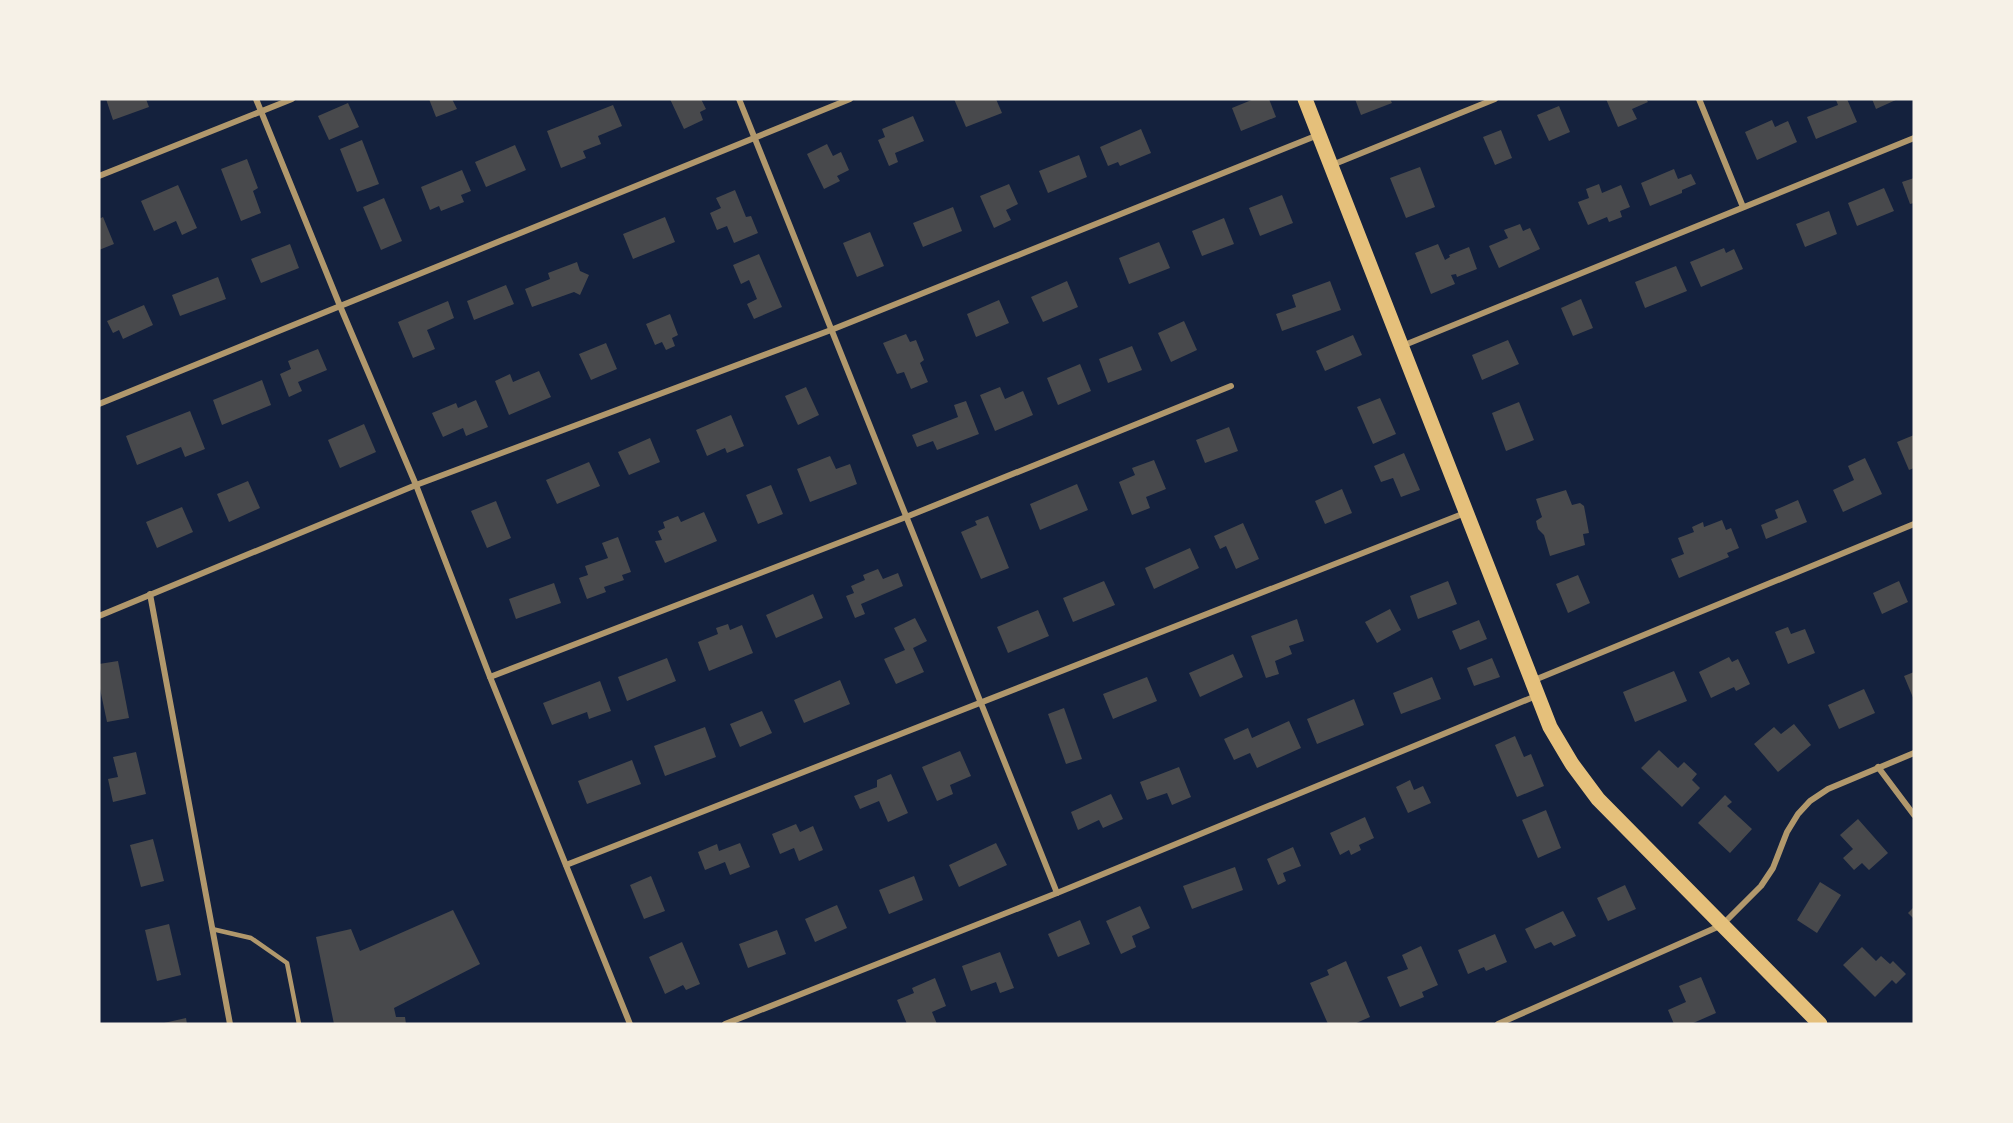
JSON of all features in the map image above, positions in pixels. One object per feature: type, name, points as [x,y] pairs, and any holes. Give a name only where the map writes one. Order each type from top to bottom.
[{"type":"main road","points":[[1305,99],[1550,726],[1572,764],[1598,799],[1820,1024]]},
{"type":"street","points":[[256,99],[416,485],[490,677],[630,1024]]},
{"type":"street","points":[[99,176],[292,99]]},
{"type":"street","points":[[739,99],[1056,893]]},
{"type":"street","points":[[99,404],[850,99]]},
{"type":"street","points":[[1332,166],[1495,99]]},
{"type":"street","points":[[1699,99],[1743,207]]},
{"type":"street","points":[[99,616],[416,485],[831,330],[1319,134]]},
{"type":"street","points":[[1401,346],[1914,138]]},
{"type":"street","points":[[490,677],[906,517],[1231,386]]},
{"type":"street","points":[[566,865],[1466,513]]},
{"type":"street","points":[[725,1024],[1056,893],[1914,524]]},
{"type":"street","points":[[150,594],[230,1024]]},
{"type":"street","points":[[1497,1024],[1722,925],[1761,886],[1773,868],[1787,832],[1798,814],[1810,801],[1828,789],[1914,753]]},
{"type":"street","points":[[1878,767],[1914,815]]},
{"type":"lane","points":[[212,929],[251,938],[287,963],[299,1024]]},
{"type":"building","points":[[106,99],[146,99],[149,107],[113,120]]},
{"type":"building","points":[[429,99],[452,99],[457,109],[436,117]]},
{"type":"building","points":[[670,99],[701,99],[706,109],[700,112],[703,120],[684,129]]},
{"type":"building","points":[[954,99],[996,99],[1002,113],[966,127]]},
{"type":"building","points":[[1254,99],[1269,99],[1276,117],[1241,131],[1232,108]]},
{"type":"building","points":[[1355,99],[1390,99],[1392,103],[1361,115]]},
{"type":"building","points":[[1606,99],[1646,99],[1648,102],[1632,109],[1637,119],[1618,127]]},
{"type":"building","points":[[1847,99],[1857,122],[1816,139],[1807,117],[1838,105],[1836,100]]},
{"type":"building","points":[[1872,99],[1898,99],[1876,109]]},
{"type":"building","points":[[348,103],[359,127],[329,140],[318,116]]},
{"type":"building","points":[[613,105],[622,126],[598,136],[601,144],[583,151],[586,158],[561,168],[547,131]]},
{"type":"building","points":[[1559,106],[1570,132],[1549,141],[1537,115]]},
{"type":"building","points":[[913,116],[924,141],[895,153],[898,162],[889,166],[878,140],[885,137],[882,129]]},
{"type":"building","points":[[1772,120],[1775,127],[1788,121],[1797,142],[1757,160],[1745,132]]},
{"type":"building","points":[[1141,129],[1151,153],[1120,166],[1118,162],[1108,166],[1100,147]]},
{"type":"building","points":[[1501,130],[1512,158],[1495,165],[1483,137]]},
{"type":"building","points":[[362,140],[379,184],[357,192],[340,149]]},
{"type":"building","points":[[827,144],[833,156],[841,152],[849,170],[837,176],[840,181],[824,189],[807,154]]},
{"type":"building","points":[[515,145],[526,170],[486,187],[475,162]]},
{"type":"building","points":[[1079,155],[1087,177],[1048,193],[1039,171]]},
{"type":"building","points":[[247,159],[258,188],[253,191],[261,213],[241,221],[221,169]]},
{"type":"building","points":[[1420,167],[1435,207],[1406,218],[1390,178]]},
{"type":"building","points":[[1674,169],[1678,179],[1691,174],[1696,184],[1682,190],[1682,193],[1650,206],[1641,183]]},
{"type":"building","points":[[462,170],[471,191],[461,195],[464,202],[441,211],[439,206],[430,210],[421,187]]},
{"type":"building","points":[[1914,178],[1914,203],[1910,204],[1902,182]]},
{"type":"building","points":[[1009,184],[1018,204],[1006,210],[1011,220],[994,228],[980,196]]},
{"type":"building","points":[[1599,184],[1602,193],[1621,185],[1630,207],[1620,211],[1622,217],[1609,222],[1607,217],[1588,225],[1578,202],[1589,198],[1586,189]]},
{"type":"building","points":[[178,185],[197,228],[182,235],[176,221],[154,231],[141,201]]},
{"type":"building","points":[[1884,188],[1894,211],[1857,226],[1848,203]]},
{"type":"building","points":[[735,190],[746,217],[751,216],[758,233],[734,243],[727,226],[717,230],[710,213],[721,208],[716,198]]},
{"type":"building","points":[[1282,195],[1293,223],[1260,236],[1249,208]]},
{"type":"building","points":[[384,198],[402,241],[381,250],[363,207]]},
{"type":"building","points":[[953,207],[962,231],[923,247],[913,223]]},
{"type":"building","points":[[1829,211],[1837,234],[1805,247],[1796,224]]},
{"type":"building","points":[[103,217],[114,244],[99,250],[99,219]]},
{"type":"building","points":[[665,217],[675,242],[633,259],[623,234]]},
{"type":"building","points":[[1224,218],[1234,244],[1202,256],[1192,231]]},
{"type":"building","points":[[1520,224],[1523,231],[1530,228],[1540,249],[1499,268],[1489,246],[1508,238],[1504,230]]},
{"type":"building","points":[[870,232],[884,266],[857,277],[843,243]]},
{"type":"building","points":[[1159,242],[1170,268],[1129,284],[1119,258]]},
{"type":"building","points":[[290,244],[299,268],[261,283],[251,259]]},
{"type":"building","points":[[1438,244],[1445,260],[1450,257],[1449,255],[1469,247],[1477,269],[1457,277],[1456,274],[1451,275],[1455,284],[1431,294],[1415,253]]},
{"type":"building","points":[[1724,248],[1726,253],[1734,249],[1743,269],[1701,287],[1690,262]]},
{"type":"building","points":[[759,254],[782,307],[754,319],[747,304],[757,299],[749,280],[741,284],[733,265]]},
{"type":"building","points":[[577,262],[580,271],[589,275],[580,295],[574,292],[532,307],[525,289],[550,279],[548,273]]},
{"type":"building","points":[[1676,266],[1687,291],[1645,308],[1635,282]]},
{"type":"building","points":[[218,277],[226,299],[180,316],[172,295]]},
{"type":"building","points":[[1067,281],[1078,307],[1043,322],[1031,297]]},
{"type":"building","points":[[1330,281],[1341,310],[1282,331],[1276,314],[1296,307],[1292,295]]},
{"type":"building","points":[[506,285],[514,304],[474,320],[467,301]]},
{"type":"building","points":[[1581,299],[1593,328],[1573,336],[1561,308]]},
{"type":"building","points":[[999,300],[1009,323],[976,337],[967,314]]},
{"type":"building","points":[[448,301],[454,318],[427,330],[435,349],[413,358],[398,322]]},
{"type":"building","points":[[144,305],[153,325],[123,339],[119,330],[113,333],[107,321]]},
{"type":"building","points":[[670,314],[678,335],[672,338],[675,346],[666,350],[662,342],[655,345],[646,324]]},
{"type":"building","points":[[1184,321],[1197,350],[1171,362],[1158,333]]},
{"type":"building","points":[[906,334],[910,342],[916,340],[924,360],[920,363],[928,382],[911,389],[904,372],[897,374],[883,343]]},
{"type":"building","points":[[1353,335],[1362,355],[1325,371],[1316,351]]},
{"type":"building","points":[[1508,340],[1519,364],[1482,380],[1472,355]]},
{"type":"building","points":[[606,343],[617,369],[591,380],[579,354]]},
{"type":"building","points":[[1132,346],[1142,370],[1108,383],[1099,359]]},
{"type":"building","points":[[318,349],[327,370],[298,382],[302,391],[289,397],[280,374],[291,369],[288,361]]},
{"type":"building","points":[[1080,364],[1091,391],[1058,405],[1047,378]]},
{"type":"building","points":[[539,371],[551,397],[509,415],[495,381],[510,374],[513,382]]},
{"type":"building","points":[[262,380],[271,405],[222,425],[213,400]]},
{"type":"building","points":[[806,387],[819,415],[798,425],[785,396]]},
{"type":"building","points":[[1000,387],[1005,399],[1023,391],[1033,415],[995,431],[980,395]]},
{"type":"building","points":[[1380,398],[1396,434],[1373,444],[1357,407]]},
{"type":"building","points":[[476,400],[488,427],[466,436],[463,428],[443,437],[432,413],[456,403],[458,408]]},
{"type":"building","points":[[966,401],[979,434],[937,450],[933,441],[917,447],[912,435],[958,417],[954,405]]},
{"type":"building","points":[[1519,402],[1534,440],[1506,451],[1492,413]]},
{"type":"building","points":[[190,411],[205,449],[185,457],[181,447],[137,465],[126,436]]},
{"type":"building","points":[[731,415],[744,446],[727,453],[725,448],[707,456],[696,430]]},
{"type":"building","points":[[364,424],[376,452],[340,468],[328,440]]},
{"type":"building","points":[[1229,427],[1238,451],[1205,463],[1196,440]]},
{"type":"building","points":[[1914,435],[1914,468],[1909,470],[1897,442]]},
{"type":"building","points":[[650,438],[660,462],[629,475],[618,452]]},
{"type":"building","points":[[1404,453],[1420,490],[1401,497],[1393,478],[1381,482],[1374,466]]},
{"type":"building","points":[[830,456],[836,469],[850,464],[857,484],[810,502],[797,469]]},
{"type":"building","points":[[1865,458],[1882,494],[1843,512],[1833,490],[1854,480],[1848,466]]},
{"type":"building","points":[[1154,460],[1166,489],[1146,497],[1150,508],[1132,515],[1119,482],[1135,475],[1132,468]]},
{"type":"building","points":[[589,462],[600,486],[557,504],[546,480]]},
{"type":"building","points":[[248,481],[260,508],[229,522],[217,494]]},
{"type":"building","points":[[1077,484],[1088,510],[1040,530],[1030,504]]},
{"type":"building","points":[[771,485],[783,514],[758,524],[746,495]]},
{"type":"building","points":[[1342,489],[1352,513],[1325,524],[1315,501]]},
{"type":"building","points":[[1566,490],[1572,505],[1580,503],[1584,506],[1589,533],[1583,534],[1585,545],[1550,556],[1544,535],[1538,529],[1536,521],[1542,517],[1536,499]]},
{"type":"building","points":[[1798,500],[1807,522],[1766,539],[1761,525],[1778,518],[1775,510]]},
{"type":"building","points":[[496,501],[511,538],[487,548],[471,511]]},
{"type":"building","points":[[182,507],[193,532],[157,548],[146,522]]},
{"type":"building","points":[[704,512],[717,541],[665,563],[655,541],[662,540],[658,531],[665,528],[663,522],[678,516],[681,522]]},
{"type":"building","points":[[988,516],[1009,568],[981,579],[961,532],[977,525],[975,521]]},
{"type":"building","points":[[1722,520],[1726,530],[1731,528],[1739,548],[1727,553],[1729,557],[1679,578],[1671,559],[1684,554],[1678,538],[1694,532],[1692,527],[1703,522],[1704,527]]},
{"type":"building","points":[[1243,523],[1259,559],[1236,569],[1226,546],[1220,549],[1214,536]]},
{"type":"building","points":[[618,537],[631,572],[622,575],[624,580],[604,587],[606,592],[587,599],[579,578],[588,575],[585,566],[608,558],[602,543]]},
{"type":"building","points":[[1190,548],[1199,568],[1154,589],[1145,568]]},
{"type":"building","points":[[878,569],[883,579],[898,573],[903,586],[861,604],[865,614],[855,618],[846,596],[854,593],[851,586],[865,580],[863,575]]},
{"type":"building","points":[[1578,575],[1590,603],[1568,613],[1556,584]]},
{"type":"building","points":[[1104,581],[1115,605],[1073,622],[1063,598]]},
{"type":"building","points":[[1448,581],[1457,604],[1418,619],[1410,596]]},
{"type":"building","points":[[1899,581],[1908,602],[1882,614],[1873,593]]},
{"type":"building","points":[[554,583],[561,603],[516,619],[509,599]]},
{"type":"building","points":[[813,594],[823,618],[776,638],[766,615]]},
{"type":"building","points":[[1390,609],[1401,630],[1377,643],[1365,622]]},
{"type":"building","points":[[1038,610],[1049,636],[1008,653],[997,627]]},
{"type":"building","points":[[915,618],[927,641],[913,648],[924,672],[896,684],[884,659],[905,650],[894,628]]},
{"type":"building","points":[[1297,619],[1304,641],[1289,646],[1292,654],[1275,661],[1279,674],[1266,678],[1251,636]]},
{"type":"building","points":[[1479,620],[1487,639],[1460,650],[1452,631]]},
{"type":"building","points":[[728,624],[730,630],[742,625],[753,653],[709,671],[698,642],[718,634],[716,628]]},
{"type":"building","points":[[1788,627],[1791,634],[1805,629],[1815,653],[1788,664],[1775,632]]},
{"type":"building","points":[[1233,654],[1243,677],[1200,697],[1189,673]]},
{"type":"building","points":[[1729,657],[1732,662],[1738,659],[1750,684],[1736,691],[1734,687],[1711,698],[1699,672]]},
{"type":"building","points":[[667,658],[676,681],[627,701],[618,677]]},
{"type":"building","points":[[1492,658],[1500,677],[1474,686],[1467,668]]},
{"type":"building","points":[[118,661],[129,718],[107,722],[99,684],[99,664]]},
{"type":"building","points":[[1674,671],[1687,701],[1635,722],[1623,692]]},
{"type":"building","points":[[1914,672],[1914,700],[1904,676]]},
{"type":"building","points":[[1147,677],[1157,701],[1113,719],[1103,694]]},
{"type":"building","points":[[1432,677],[1441,699],[1401,714],[1393,693]]},
{"type":"building","points":[[840,680],[850,704],[804,723],[794,700]]},
{"type":"building","points":[[600,681],[611,711],[589,719],[587,712],[552,725],[543,703]]},
{"type":"building","points":[[1864,689],[1875,713],[1839,729],[1828,705]]},
{"type":"building","points":[[1354,699],[1364,725],[1317,744],[1307,719]]},
{"type":"building","points":[[1064,708],[1082,759],[1066,764],[1048,714]]},
{"type":"building","points":[[762,711],[772,733],[740,747],[730,724]]},
{"type":"building","points":[[1289,721],[1301,748],[1257,768],[1250,753],[1234,760],[1224,739],[1248,728],[1252,738]]},
{"type":"building","points":[[1794,724],[1811,745],[1778,772],[1754,744],[1774,727],[1781,734]]},
{"type":"building","points":[[705,727],[716,757],[665,776],[654,746]]},
{"type":"building","points":[[1515,736],[1524,757],[1531,754],[1544,786],[1517,797],[1495,745]]},
{"type":"building","points":[[1659,750],[1678,768],[1684,762],[1697,774],[1692,780],[1700,788],[1682,807],[1641,768]]},
{"type":"building","points":[[960,751],[971,776],[950,785],[953,794],[937,801],[922,767]]},
{"type":"building","points":[[136,752],[146,794],[113,802],[108,779],[118,777],[113,757]]},
{"type":"building","points":[[632,760],[641,784],[587,804],[578,781]]},
{"type":"building","points":[[1179,767],[1191,797],[1172,805],[1167,793],[1147,800],[1140,782]]},
{"type":"building","points":[[891,774],[908,813],[888,822],[879,801],[860,809],[854,796],[877,787],[877,780]]},
{"type":"building","points":[[1410,780],[1414,790],[1423,786],[1431,803],[1408,813],[1396,787]]},
{"type":"building","points":[[1111,794],[1123,819],[1103,828],[1099,820],[1078,830],[1071,812]]},
{"type":"building","points":[[1725,795],[1732,802],[1727,806],[1752,829],[1730,853],[1698,823]]},
{"type":"building","points":[[1546,810],[1561,848],[1538,858],[1522,820]]},
{"type":"building","points":[[1365,817],[1374,838],[1359,845],[1361,850],[1351,855],[1349,850],[1340,855],[1330,833]]},
{"type":"building","points":[[1858,819],[1888,853],[1869,870],[1862,863],[1854,870],[1843,858],[1853,849],[1840,835]]},
{"type":"building","points":[[796,824],[800,832],[813,826],[823,850],[799,861],[794,848],[780,854],[772,834]]},
{"type":"building","points":[[153,839],[164,881],[141,887],[130,845]]},
{"type":"building","points":[[740,843],[750,867],[730,875],[725,862],[705,870],[698,852],[717,844],[719,851]]},
{"type":"building","points":[[996,843],[1007,865],[959,887],[949,865]]},
{"type":"building","points":[[1293,847],[1301,866],[1283,873],[1286,881],[1278,885],[1267,859]]},
{"type":"building","points":[[1235,867],[1243,890],[1192,909],[1183,886]]},
{"type":"building","points":[[651,876],[665,911],[644,919],[630,885]]},
{"type":"building","points":[[914,876],[923,900],[889,914],[879,890]]},
{"type":"building","points":[[1820,882],[1841,895],[1817,933],[1797,920]]},
{"type":"building","points":[[1625,885],[1636,909],[1608,921],[1597,898]]},
{"type":"building","points":[[837,905],[847,928],[815,942],[805,919]]},
{"type":"building","points":[[1140,906],[1150,928],[1132,936],[1136,947],[1121,954],[1106,921]]},
{"type":"building","points":[[1914,907],[1914,919],[1908,913]]},
{"type":"building","points":[[453,910],[480,964],[394,1008],[396,1017],[405,1017],[406,1024],[334,1024],[316,937],[351,929],[360,951]]},
{"type":"building","points":[[1563,911],[1576,936],[1554,946],[1551,942],[1535,949],[1525,929]]},
{"type":"building","points":[[1080,920],[1090,944],[1058,957],[1048,934]]},
{"type":"building","points":[[169,924],[181,975],[157,981],[145,930]]},
{"type":"building","points":[[777,930],[786,954],[748,968],[739,944]]},
{"type":"building","points":[[1495,934],[1507,962],[1486,971],[1484,967],[1468,974],[1458,950]]},
{"type":"building","points":[[682,942],[700,984],[686,990],[683,985],[665,994],[649,957]]},
{"type":"building","points":[[1421,946],[1438,985],[1422,992],[1424,997],[1400,1007],[1387,977],[1408,969],[1402,955]]},
{"type":"building","points":[[1862,947],[1876,961],[1881,956],[1890,964],[1893,961],[1906,974],[1896,984],[1892,980],[1875,997],[1843,965]]},
{"type":"building","points":[[1000,952],[1014,988],[1000,993],[996,982],[971,991],[962,966]]},
{"type":"building","points":[[1346,961],[1370,1017],[1354,1024],[1328,1024],[1310,983],[1329,975],[1327,970]]},
{"type":"building","points":[[1701,977],[1716,1013],[1691,1024],[1674,1024],[1668,1010],[1686,1002],[1679,986]]},
{"type":"building","points":[[935,978],[946,1006],[932,1012],[937,1024],[907,1024],[897,1000],[914,993],[912,988]]},
{"type":"building","points":[[186,1018],[187,1024],[164,1024],[164,1023]]}]
